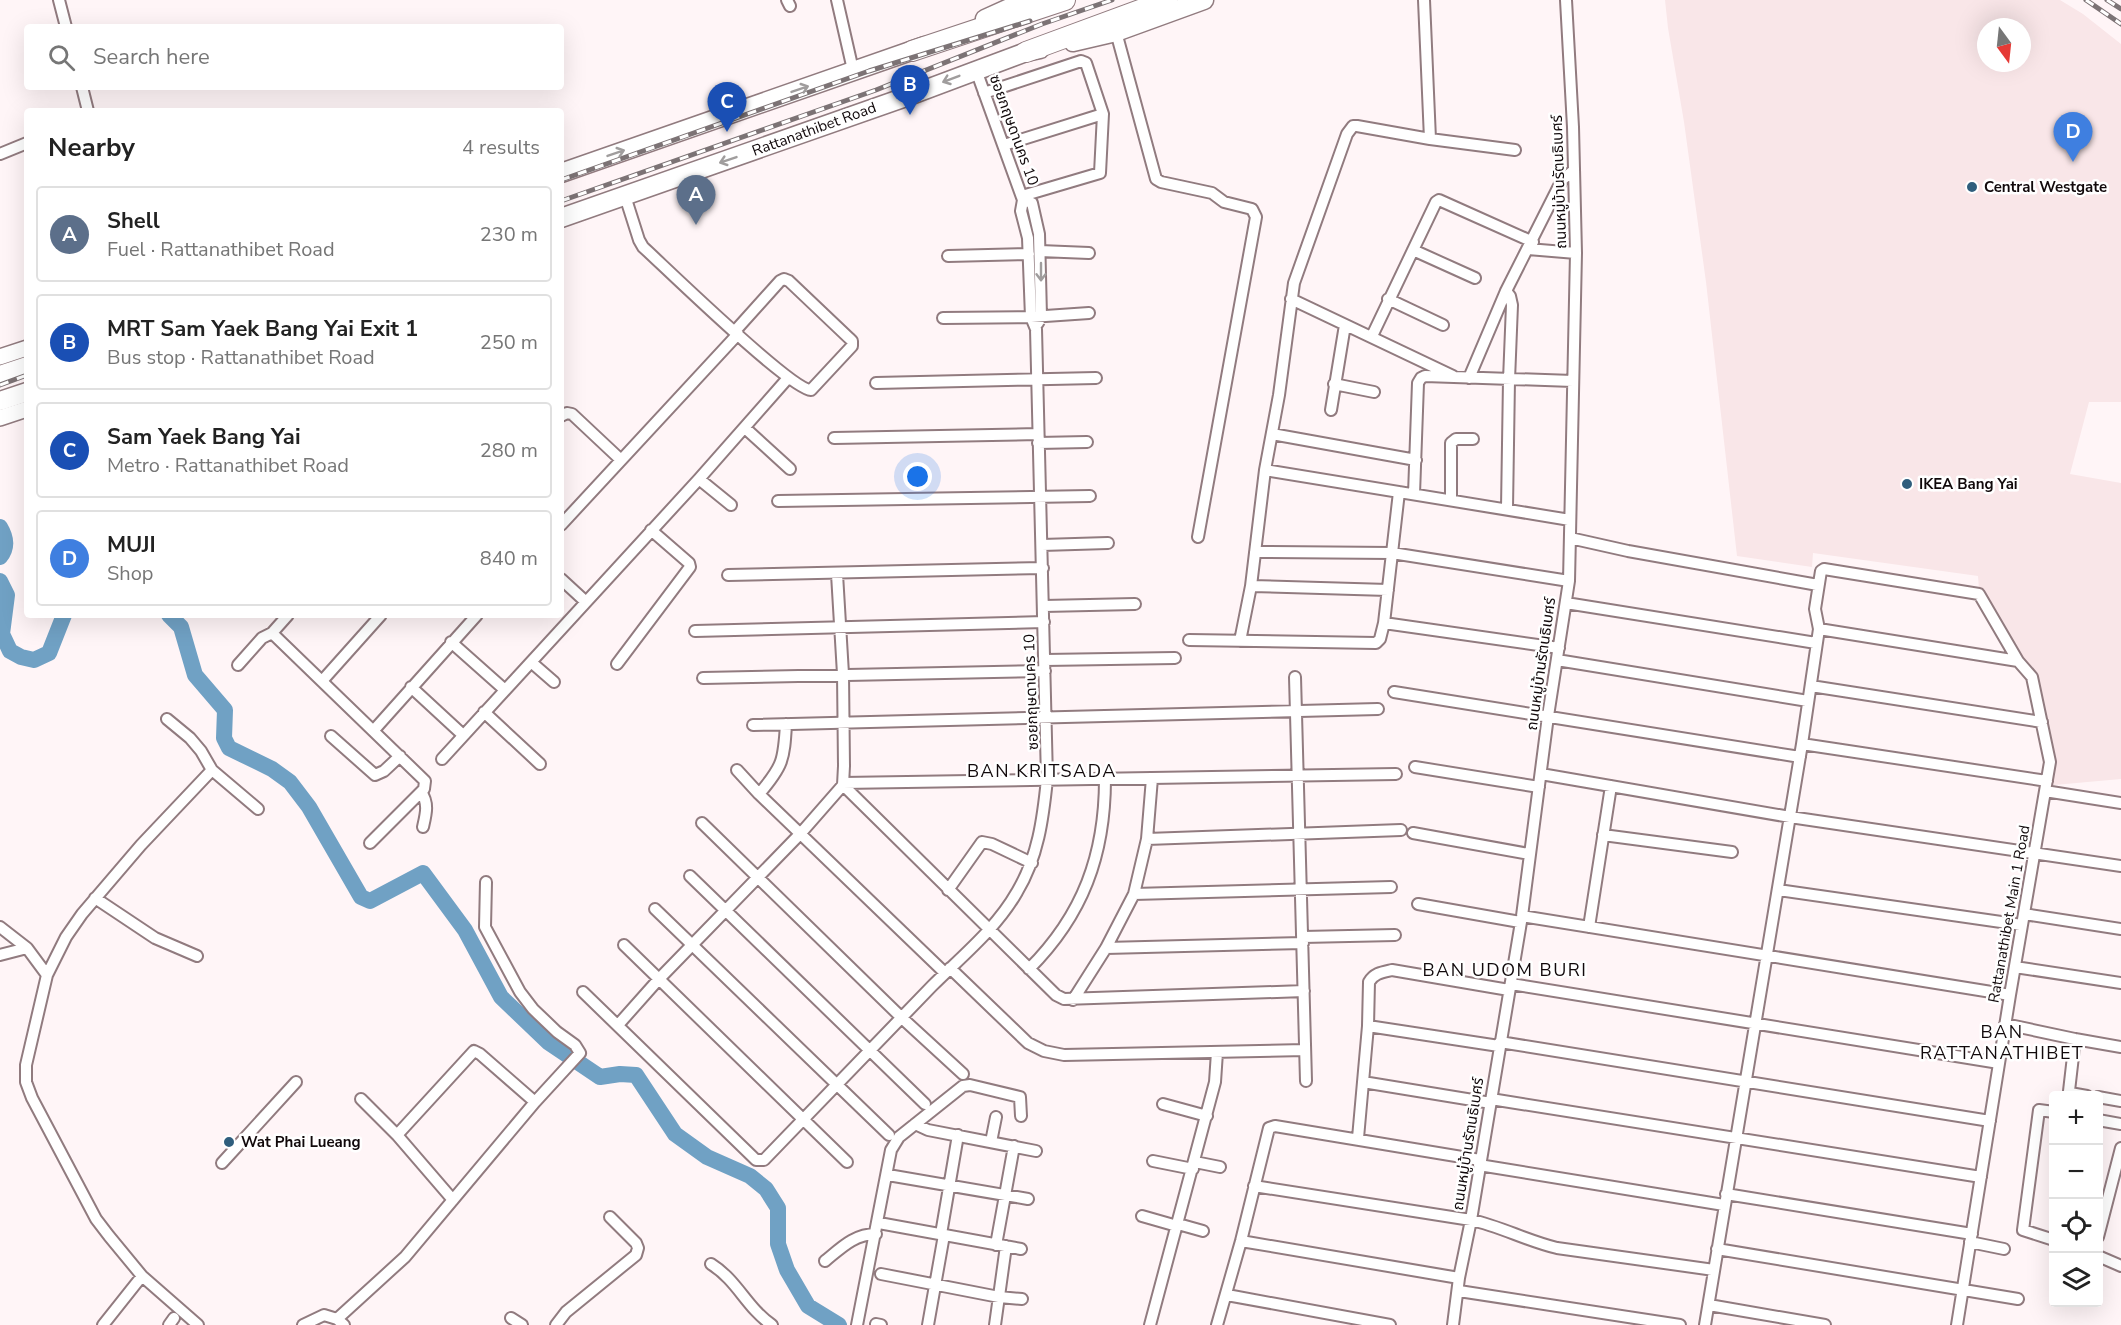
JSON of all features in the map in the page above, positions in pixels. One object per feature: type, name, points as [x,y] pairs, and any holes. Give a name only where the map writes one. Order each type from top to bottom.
[{"type":"highway","points":[[912,51],[1065,0]]},
{"type":"highway","points":[[1026,52],[1167,0]]},
{"type":"main road","points":[[564,171],[912,51],[1027,0]]},
{"type":"main road","name":"Rattanathibet Road","points":[[564,217],[903,98],[1026,52],[1116,32],[1204,0]]},
{"type":"main road","points":[[0,357],[24,349]]},
{"type":"main road","points":[[0,375],[24,367]]},
{"type":"main road","points":[[0,401],[24,393]]},
{"type":"main road","points":[[0,420],[22,410]]},
{"type":"street","points":[[59,0],[65,24]]},
{"type":"street","points":[[837,0],[853,70]]},
{"type":"street","points":[[1424,0],[1430,139]]},
{"type":"street","name":"ถนนหมู่บ้านรัตนธิเบศร์","points":[[1453,1325],[1459,1278],[1471,1220],[1521,919],[1548,716],[1569,581],[1576,254],[1566,0]]},
{"type":"street","points":[[1116,32],[1156,179],[1212,193],[1224,202],[1252,209],[1256,217],[1198,537]]},
{"type":"street","points":[[984,93],[1083,60],[1086,63],[1103,114],[1100,173],[1023,198]]},
{"type":"street","name":"ซอยกฤษดานคร 10","points":[[618,1025],[756,1160],[764,1160],[990,930],[1017,893],[1032,863],[1043,822],[1047,779],[1036,329],[1035,253],[1039,234],[1032,203],[1023,198],[976,70]]},
{"type":"street","points":[[83,90],[87,108]]},
{"type":"street","points":[[1004,146],[1103,114]]},
{"type":"street","points":[[1240,641],[1251,586],[1265,470],[1279,395],[1291,299],[1300,263],[1349,130],[1357,126],[1430,139],[1515,150]]},
{"type":"street","points":[[0,154],[24,144]]},
{"type":"street","points":[[1469,378],[1506,291],[1564,177],[1574,170]]},
{"type":"street","points":[[564,522],[737,333],[780,281],[784,279],[789,281],[852,341],[852,346],[812,390],[805,389],[788,378],[737,333],[641,244],[625,196]]},
{"type":"street","points":[[1372,336],[1388,299],[1439,200],[1530,245],[1576,254]]},
{"type":"street","points":[[1413,250],[1475,278]]},
{"type":"street","points":[[948,256],[1089,253]]},
{"type":"street","points":[[1506,291],[1512,305],[1507,508]]},
{"type":"street","points":[[1291,299],[1456,377]]},
{"type":"street","points":[[1388,299],[1443,326]]},
{"type":"street","points":[[943,318],[1089,313]]},
{"type":"street","points":[[1331,410],[1345,325]]},
{"type":"street","points":[[1414,494],[1419,380],[1425,376],[1573,381]]},
{"type":"street","points":[[442,759],[699,479],[788,378]]},
{"type":"street","points":[[876,384],[1096,378]]},
{"type":"street","points":[[1334,384],[1374,392]]},
{"type":"street","points":[[564,414],[572,414],[621,460]]},
{"type":"street","points":[[745,428],[790,469]]},
{"type":"street","points":[[1272,434],[1416,460]]},
{"type":"street","points":[[834,438],[1038,439],[1087,442]]},
{"type":"street","points":[[1451,500],[1451,443],[1456,439],[1473,439]]},
{"type":"street","points":[[1265,470],[1569,520]]},
{"type":"street","points":[[699,479],[730,505]]},
{"type":"street","points":[[1189,640],[1376,643],[1380,639],[1384,622],[1399,492]]},
{"type":"street","points":[[778,501],[1090,496]]},
{"type":"street","points":[[617,664],[690,567],[689,563],[651,530]]},
{"type":"street","points":[[1570,538],[1621,550],[1818,585],[1815,609],[1819,629],[1811,686],[1705,1325]]},
{"type":"street","points":[[1042,546],[1108,543]]},
{"type":"street","points":[[1255,552],[1392,553],[1569,581]]},
{"type":"street","points":[[728,575],[1042,568]]},
{"type":"street","name":"Rattanathibet Main 1 Road","points":[[1818,585],[1821,571],[1824,569],[1979,594],[2018,661],[2032,677],[2050,762],[1957,1325]]},
{"type":"street","points":[[583,992],[618,1025],[658,980],[801,833],[843,784],[843,674],[837,574]]},
{"type":"street","points":[[564,582],[586,602]]},
{"type":"street","points":[[1251,586],[1388,590]]},
{"type":"street","points":[[1566,603],[1816,643]]},
{"type":"street","points":[[1044,606],[1135,604]]},
{"type":"street","points":[[238,665],[262,638],[272,633],[285,618]]},
{"type":"street","points":[[322,681],[378,618]]},
{"type":"street","points":[[374,730],[474,618]]},
{"type":"street","points":[[695,631],[1044,622]]},
{"type":"street","points":[[1384,622],[1559,648]]},
{"type":"street","points":[[1819,629],[2018,661]]},
{"type":"street","points":[[272,633],[425,781],[424,789],[370,843]]},
{"type":"street","points":[[451,642],[505,690]]},
{"type":"street","points":[[703,678],[843,674],[1175,658]]},
{"type":"street","points":[[1557,660],[1808,700]]},
{"type":"street","points":[[531,662],[554,682]]},
{"type":"street","points":[[1295,677],[1306,1082]]},
{"type":"street","points":[[1811,686],[2042,722]]},
{"type":"street","points":[[411,687],[463,735]]},
{"type":"street","points":[[1394,692],[1800,757]]},
{"type":"street","points":[[753,725],[1378,709]]},
{"type":"street","points":[[484,712],[540,764]]},
{"type":"street","points":[[167,719],[190,738],[212,770],[258,809]]},
{"type":"street","points":[[759,794],[779,770],[783,760],[786,724]]},
{"type":"street","points":[[331,736],[375,776],[400,756]]},
{"type":"street","points":[[1802,744],[2046,786],[2121,803]]},
{"type":"street","points":[[1415,767],[1539,787]]},
{"type":"street","points":[[198,1325],[142,1276],[96,1219],[32,1098],[26,1082],[26,1065],[47,975],[66,937],[95,898],[141,845],[212,770]]},
{"type":"street","points":[[737,770],[759,794],[1015,1033],[1028,1044],[1044,1052],[1064,1054],[1217,1053],[1305,1050]]},
{"type":"street","points":[[843,784],[1396,774]]},
{"type":"street","points":[[1542,774],[1790,817],[2121,866]]},
{"type":"street","points":[[1073,1000],[1106,948],[1134,894],[1147,839],[1152,778]]},
{"type":"street","points":[[1029,969],[1048,950],[1092,874],[1102,831],[1105,779]]},
{"type":"street","points":[[843,784],[1029,969],[1056,995],[1064,999],[1304,991]]},
{"type":"street","points":[[1589,927],[1611,786]]},
{"type":"street","points":[[421,792],[427,808],[423,827]]},
{"type":"street","points":[[702,823],[902,1018],[963,1074]]},
{"type":"street","points":[[1147,839],[1401,830]]},
{"type":"street","points":[[1413,833],[1529,854]]},
{"type":"street","points":[[1603,835],[1732,852]]},
{"type":"street","points":[[948,890],[981,842],[992,844],[1032,863]]},
{"type":"street","points":[[690,876],[925,1104]]},
{"type":"street","points":[[303,1325],[324,1315],[341,1322],[405,1257],[535,1102],[580,1053],[575,1045],[557,1032],[522,997],[485,927],[486,882]]},
{"type":"street","points":[[1134,894],[1391,887]]},
{"type":"street","points":[[1778,890],[2023,920],[2121,929]]},
{"type":"street","points":[[95,898],[155,938],[197,956]]},
{"type":"street","points":[[1418,904],[1589,927],[2010,995]]},
{"type":"street","points":[[655,909],[889,1135]]},
{"type":"street","points":[[0,927],[27,948],[47,975]]},
{"type":"street","points":[[1106,948],[1395,935]]},
{"type":"street","points":[[624,945],[847,1162]]},
{"type":"street","points":[[0,955],[27,948]]},
{"type":"street","points":[[2015,967],[2121,984]]},
{"type":"street","points":[[1358,1138],[1368,1026],[1369,982],[1375,974],[1392,970],[1755,1024],[1999,1064]]},
{"type":"street","points":[[2005,1024],[2121,1047]]},
{"type":"street","points":[[1368,1026],[1746,1081],[1990,1121]]},
{"type":"street","points":[[2069,1091],[2075,1039]]},
{"type":"street","points":[[397,1135],[474,1051],[535,1102]]},
{"type":"street","points":[[1150,1325],[1207,1116],[1215,1082],[1217,1053]]},
{"type":"street","points":[[222,1163],[296,1082]]},
{"type":"street","points":[[1363,1082],[1981,1177]]},
{"type":"street","points":[[857,1325],[894,1142],[958,1088],[970,1085],[1020,1097],[1021,1116]]},
{"type":"street","points":[[2103,1098],[2121,1101]]},
{"type":"street","points":[[361,1100],[397,1135],[453,1200]]},
{"type":"street","points":[[1163,1104],[1207,1116]]},
{"type":"street","points":[[2049,1111],[2039,1110],[2023,1230],[2049,1238]]},
{"type":"street","points":[[991,1142],[996,1117]]},
{"type":"street","points":[[2103,1121],[2121,1124]]},
{"type":"street","points":[[915,1124],[928,1130],[1036,1151]]},
{"type":"street","points":[[1217,1325],[1227,1295],[1269,1128],[1275,1126],[1358,1138],[1479,1163],[1971,1238],[2004,1249]]},
{"type":"street","points":[[928,1325],[958,1135]]},
{"type":"street","points":[[995,1325],[999,1297],[1004,1195],[1014,1146]]},
{"type":"street","points":[[2103,1218],[2121,1148]]},
{"type":"street","points":[[1153,1161],[1220,1167]]},
{"type":"street","points":[[888,1175],[1028,1199]]},
{"type":"street","points":[[1254,1186],[1471,1220],[1492,1225],[1538,1244],[1557,1248],[1714,1270]]},
{"type":"street","points":[[556,1325],[566,1312],[636,1255],[638,1248],[636,1244],[610,1216]]},
{"type":"street","points":[[1142,1216],[1203,1231]]},
{"type":"street","points":[[879,1223],[1021,1249]]},
{"type":"street","points":[[825,1261],[856,1238],[865,1234],[876,1234]]},
{"type":"street","points":[[1241,1241],[1459,1278]]},
{"type":"street","points":[[1717,1249],[2018,1299]]},
{"type":"street","points":[[2103,1258],[2121,1266]]},
{"type":"street","points":[[711,1264],[728,1276],[756,1314],[772,1325]]},
{"type":"street","points":[[881,1274],[999,1297],[1022,1299]]},
{"type":"street","points":[[103,1325],[142,1276]]},
{"type":"street","points":[[1459,1291],[1680,1325]]},
{"type":"street","points":[[1227,1295],[1390,1325]]},
{"type":"street","points":[[1709,1305],[1825,1325]]},
{"type":"street","points":[[511,1318],[522,1325]]},
{"type":"shaded area","points":[[1665,0],[2060,0],[2083,14],[2121,44],[2121,402],[2089,402],[2070,474],[2121,483],[2121,779],[2043,786],[2046,761],[2028,667],[1980,602],[1978,576],[1813,553],[1812,567],[1737,556],[1706,282]]},
{"type":"waterway","points":[[0,527],[5,542],[0,557]]},
{"type":"waterway","points":[[0,581],[7,595],[2,634],[10,651],[34,660],[49,653],[63,618]]},
{"type":"waterway","points":[[172,618],[181,627],[195,675],[225,710],[224,738],[229,748],[272,769],[290,782],[309,807],[361,897],[370,901],[423,873],[465,930],[501,997],[548,1042],[600,1077],[620,1074],[636,1075],[675,1134],[707,1157],[750,1176],[766,1189],[778,1208],[778,1244],[787,1270],[808,1306],[839,1325]]},
{"type":"railway","points":[[564,200],[876,90],[1042,24],[1112,0]]},
{"type":"railway","points":[[2086,0],[2121,24]]},
{"type":"railway","points":[[2107,0],[2121,9]]},
{"type":"railway","points":[[564,179],[869,71],[1030,21]]},
{"type":"railway","points":[[0,385],[24,376]]},
{"type":"place","name":"MRT Sam Yaek Bang Yai Exit 1","points":[[910,115]]},
{"type":"place","name":"Sam Yaek Bang Yai","points":[[727,132]]},
{"type":"place","name":"MUJI","points":[[2073,162]]},
{"type":"place","name":"Central Westgate","points":[[1972,187]]},
{"type":"place","name":"Shell","points":[[696,225]]},
{"type":"place","name":"IKEA Bang Yai","points":[[1907,484]]},
{"type":"place","name":"Wat Phai Lueang","points":[[229,1142]]},
{"type":"district","name":"BAN KRITSADA","points":[[1042,771]]},
{"type":"district","name":"BAN UDOM BURI","points":[[1505,970]]},
{"type":"district","name":"BAN RATTANATHIBET","points":[[2002,1042]]}]
